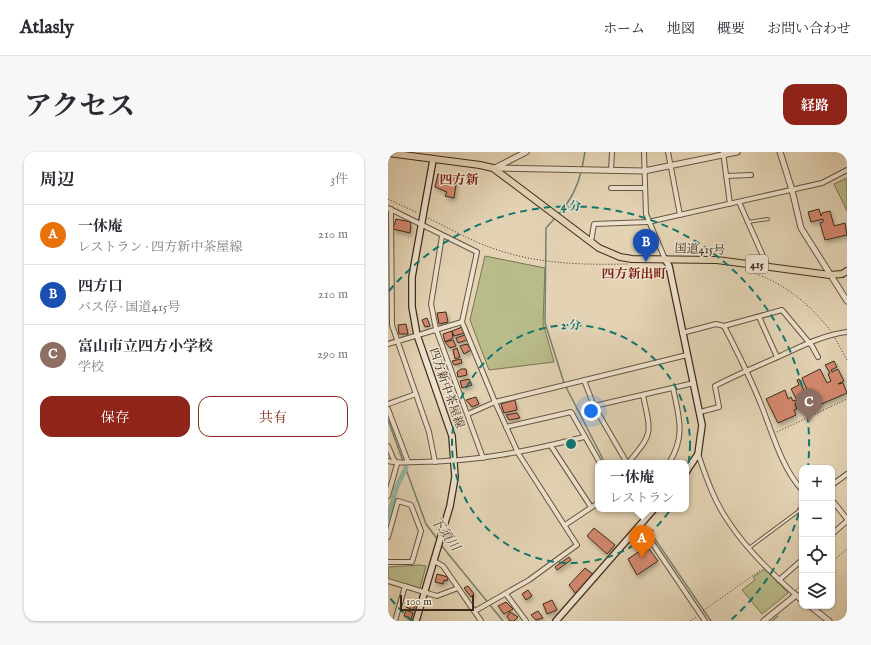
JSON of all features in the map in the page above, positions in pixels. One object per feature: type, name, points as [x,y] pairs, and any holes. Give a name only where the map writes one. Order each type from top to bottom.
[{"type":"highway","name":"国道415号","points":[[388,153],[493,168],[591,242],[609,253],[620,257],[632,259],[717,260],[768,265],[830,275],[842,274],[847,271]]},
{"type":"main road","name":"四方新中茶屋線","points":[[416,621],[451,500],[455,477],[452,436],[448,419],[417,335],[412,307],[411,291],[420,224],[433,160]]},
{"type":"main road","points":[[665,259],[669,266],[700,412],[701,431],[698,454],[689,468]]},
{"type":"main road","points":[[556,621],[651,512]]},
{"type":"street","points":[[493,168],[526,152]]},
{"type":"street","points":[[612,152],[612,171]]},
{"type":"street","points":[[644,152],[646,214],[648,222],[665,259]]},
{"type":"street","points":[[668,152],[672,166],[680,215]]},
{"type":"street","points":[[493,168],[644,171],[737,152]]},
{"type":"street","points":[[780,152],[792,190],[801,228],[847,301]]},
{"type":"street","points":[[724,154],[730,204]]},
{"type":"street","points":[[591,242],[594,224],[648,222],[822,183],[847,170]]},
{"type":"street","points":[[726,176],[751,175]]},
{"type":"street","points":[[611,188],[645,188]]},
{"type":"street","points":[[739,202],[747,223],[768,265]]},
{"type":"street","points":[[435,462],[429,432],[392,325],[389,209],[477,252],[462,322],[518,453],[577,545],[506,594],[475,611]]},
{"type":"street","points":[[442,236],[431,304],[436,329],[483,458]]},
{"type":"street","points":[[682,333],[716,324],[724,326],[779,310],[784,311],[810,343],[818,357]]},
{"type":"street","points":[[759,317],[777,357]]},
{"type":"street","points":[[388,344],[462,322]]},
{"type":"street","points":[[724,326],[747,370],[781,455],[795,483],[799,487]]},
{"type":"street","points":[[700,412],[719,407],[715,386],[747,370],[832,334],[847,332]]},
{"type":"street","points":[[468,414],[495,402],[687,355]]},
{"type":"street","points":[[584,380],[594,406],[625,460]]},
{"type":"street","points":[[594,406],[694,384]]},
{"type":"street","points":[[670,460],[678,445],[680,430],[673,388]]},
{"type":"street","points":[[388,404],[416,394]]},
{"type":"street","points":[[630,460],[646,442],[649,431],[643,395]]},
{"type":"street","points":[[388,409],[408,462]]},
{"type":"street","points":[[506,427],[571,412],[598,460]]},
{"type":"street","points":[[388,462],[397,464],[408,462],[455,462],[518,453],[584,437]]},
{"type":"street","points":[[388,446],[392,458],[397,464]]},
{"type":"street","points":[[551,446],[591,507]]},
{"type":"street","points":[[698,454],[721,510],[749,548],[779,580],[799,597]]},
{"type":"street","points":[[388,493],[397,464]]},
{"type":"street","points":[[835,483],[847,474]]},
{"type":"street","points":[[388,537],[398,501],[411,505],[421,530],[412,562],[388,562]]},
{"type":"street","points":[[833,501],[847,520],[835,531]]},
{"type":"street","points":[[565,525],[595,504]]},
{"type":"street","points":[[640,525],[705,621]]},
{"type":"street","points":[[434,561],[443,566],[481,621]]},
{"type":"street","points":[[779,580],[799,563]]},
{"type":"street","points":[[388,581],[436,596],[458,588]]},
{"type":"street","points":[[395,621],[405,586]]},
{"type":"street","points":[[764,621],[795,593]]},
{"type":"street","points":[[506,594],[526,621]]},
{"type":"street","points":[[814,609],[829,621]]},
{"type":"lane","points":[[747,223],[768,219]]},
{"type":"lane","points":[[749,548],[799,512]]},
{"type":"path","points":[[388,199],[419,213]]},
{"type":"path","points":[[426,217],[464,237],[492,248],[544,261],[584,265],[628,264]]},
{"type":"path","points":[[741,268],[779,283],[801,299],[817,314],[831,332]]},
{"type":"path","points":[[834,336],[847,360]]},
{"type":"path","points":[[776,432],[847,399]]},
{"type":"path","points":[[835,559],[847,549]]},
{"type":"path","points":[[690,621],[747,578],[766,566]]},
{"type":"path","points":[[795,593],[799,588]]},
{"type":"green space","points":[[847,178],[847,211],[834,184]]},
{"type":"green space","points":[[485,256],[545,268],[543,323],[554,362],[489,370],[470,320]]},
{"type":"green space","points":[[426,566],[420,588],[388,579],[388,567]]},
{"type":"green space","points":[[765,569],[788,593],[762,614],[742,590],[755,580],[753,577]]},
{"type":"building","points":[[438,174],[457,178],[454,198],[445,196],[447,192],[435,187]]},
{"type":"building","points":[[819,209],[821,216],[822,213],[830,211],[834,226],[845,223],[847,235],[825,240],[820,223],[823,222],[823,219],[811,222],[808,212]]},
{"type":"building","points":[[396,219],[411,222],[410,233],[393,229]]},
{"type":"building","points":[[446,312],[448,322],[439,324],[437,313]]},
{"type":"building","points":[[427,318],[430,326],[425,327],[422,320]]},
{"type":"building","points":[[406,324],[408,334],[399,334],[398,325]]},
{"type":"building","points":[[462,327],[465,333],[454,336],[452,331]]},
{"type":"building","points":[[452,331],[453,338],[445,342],[443,334]]},
{"type":"building","points":[[465,335],[467,340],[458,343],[456,338]]},
{"type":"building","points":[[453,340],[456,346],[450,348],[445,342]]},
{"type":"building","points":[[467,344],[471,350],[464,354],[460,346]]},
{"type":"building","points":[[457,348],[460,357],[455,359],[453,350]]},
{"type":"building","points":[[461,359],[462,363],[454,365],[452,361]]},
{"type":"building","points":[[834,361],[837,367],[831,370],[832,372],[838,369],[844,381],[838,384],[843,383],[847,393],[803,412],[798,403],[795,404],[797,409],[794,410],[796,415],[778,423],[766,399],[785,390],[788,399],[791,397],[793,401],[797,400],[791,389],[799,385],[797,380],[799,379],[805,393],[802,394],[804,397],[813,393],[811,389],[807,390],[802,378],[820,369],[827,383],[831,381],[828,374],[830,373],[825,365]]},
{"type":"building","points":[[461,369],[466,369],[467,375],[458,377],[457,372]]},
{"type":"building","points":[[469,379],[472,385],[462,388],[460,381]]},
{"type":"building","points":[[476,397],[479,404],[472,407],[466,400]]},
{"type":"building","points":[[515,400],[517,410],[504,413],[501,404]]},
{"type":"building","points":[[517,413],[520,418],[509,420],[506,415]]},
{"type":"building","points":[[594,528],[615,545],[607,554],[587,536]]},
{"type":"building","points":[[647,546],[658,561],[637,575],[628,559]]},
{"type":"building","points":[[569,557],[571,560],[557,570],[555,567]]},
{"type":"building","points":[[585,568],[594,575],[577,595],[569,585]]},
{"type":"building","points":[[437,574],[448,577],[447,581],[444,580],[443,584],[435,582]]},
{"type":"building","points":[[468,586],[474,594],[471,597],[464,588]]},
{"type":"building","points":[[528,590],[532,596],[526,600],[522,594]]},
{"type":"building","points":[[552,600],[557,610],[547,614],[543,604]]},
{"type":"building","points":[[408,601],[416,603],[413,610],[406,607]]},
{"type":"building","points":[[506,602],[513,609],[504,614],[498,606]]},
{"type":"building","points":[[406,610],[413,613],[411,619],[404,616]]},
{"type":"building","points":[[538,611],[543,618],[536,620],[531,615]]},
{"type":"building","points":[[510,612],[518,617],[514,621],[510,621],[507,617]]},
{"type":"waterway","points":[[582,168],[585,152]]},
{"type":"waterway","points":[[558,215],[572,195],[581,172]]},
{"type":"waterway","points":[[555,218],[546,228],[545,323],[564,383]]},
{"type":"waterway","points":[[566,387],[603,460]]},
{"type":"waterway","name":"下須川","points":[[388,420],[426,524],[438,540]]},
{"type":"waterway","points":[[388,518],[397,486],[406,468]]},
{"type":"waterway","points":[[637,512],[641,518]]},
{"type":"waterway","points":[[646,526],[711,621]]},
{"type":"waterway","name":"下須川","points":[[441,545],[503,621]]},
{"type":"waterway","points":[[772,621],[778,616]]},
{"type":"place","name":"四方口","points":[[646,262]]},
{"type":"place","name":"富山市立四方小学校","points":[[809,422]]},
{"type":"place","name":"一休庵","points":[[642,558]]},
{"type":"district","name":"四方新","points":[[459,179]]},
{"type":"district","name":"四方新出町","points":[[634,273]]}]
